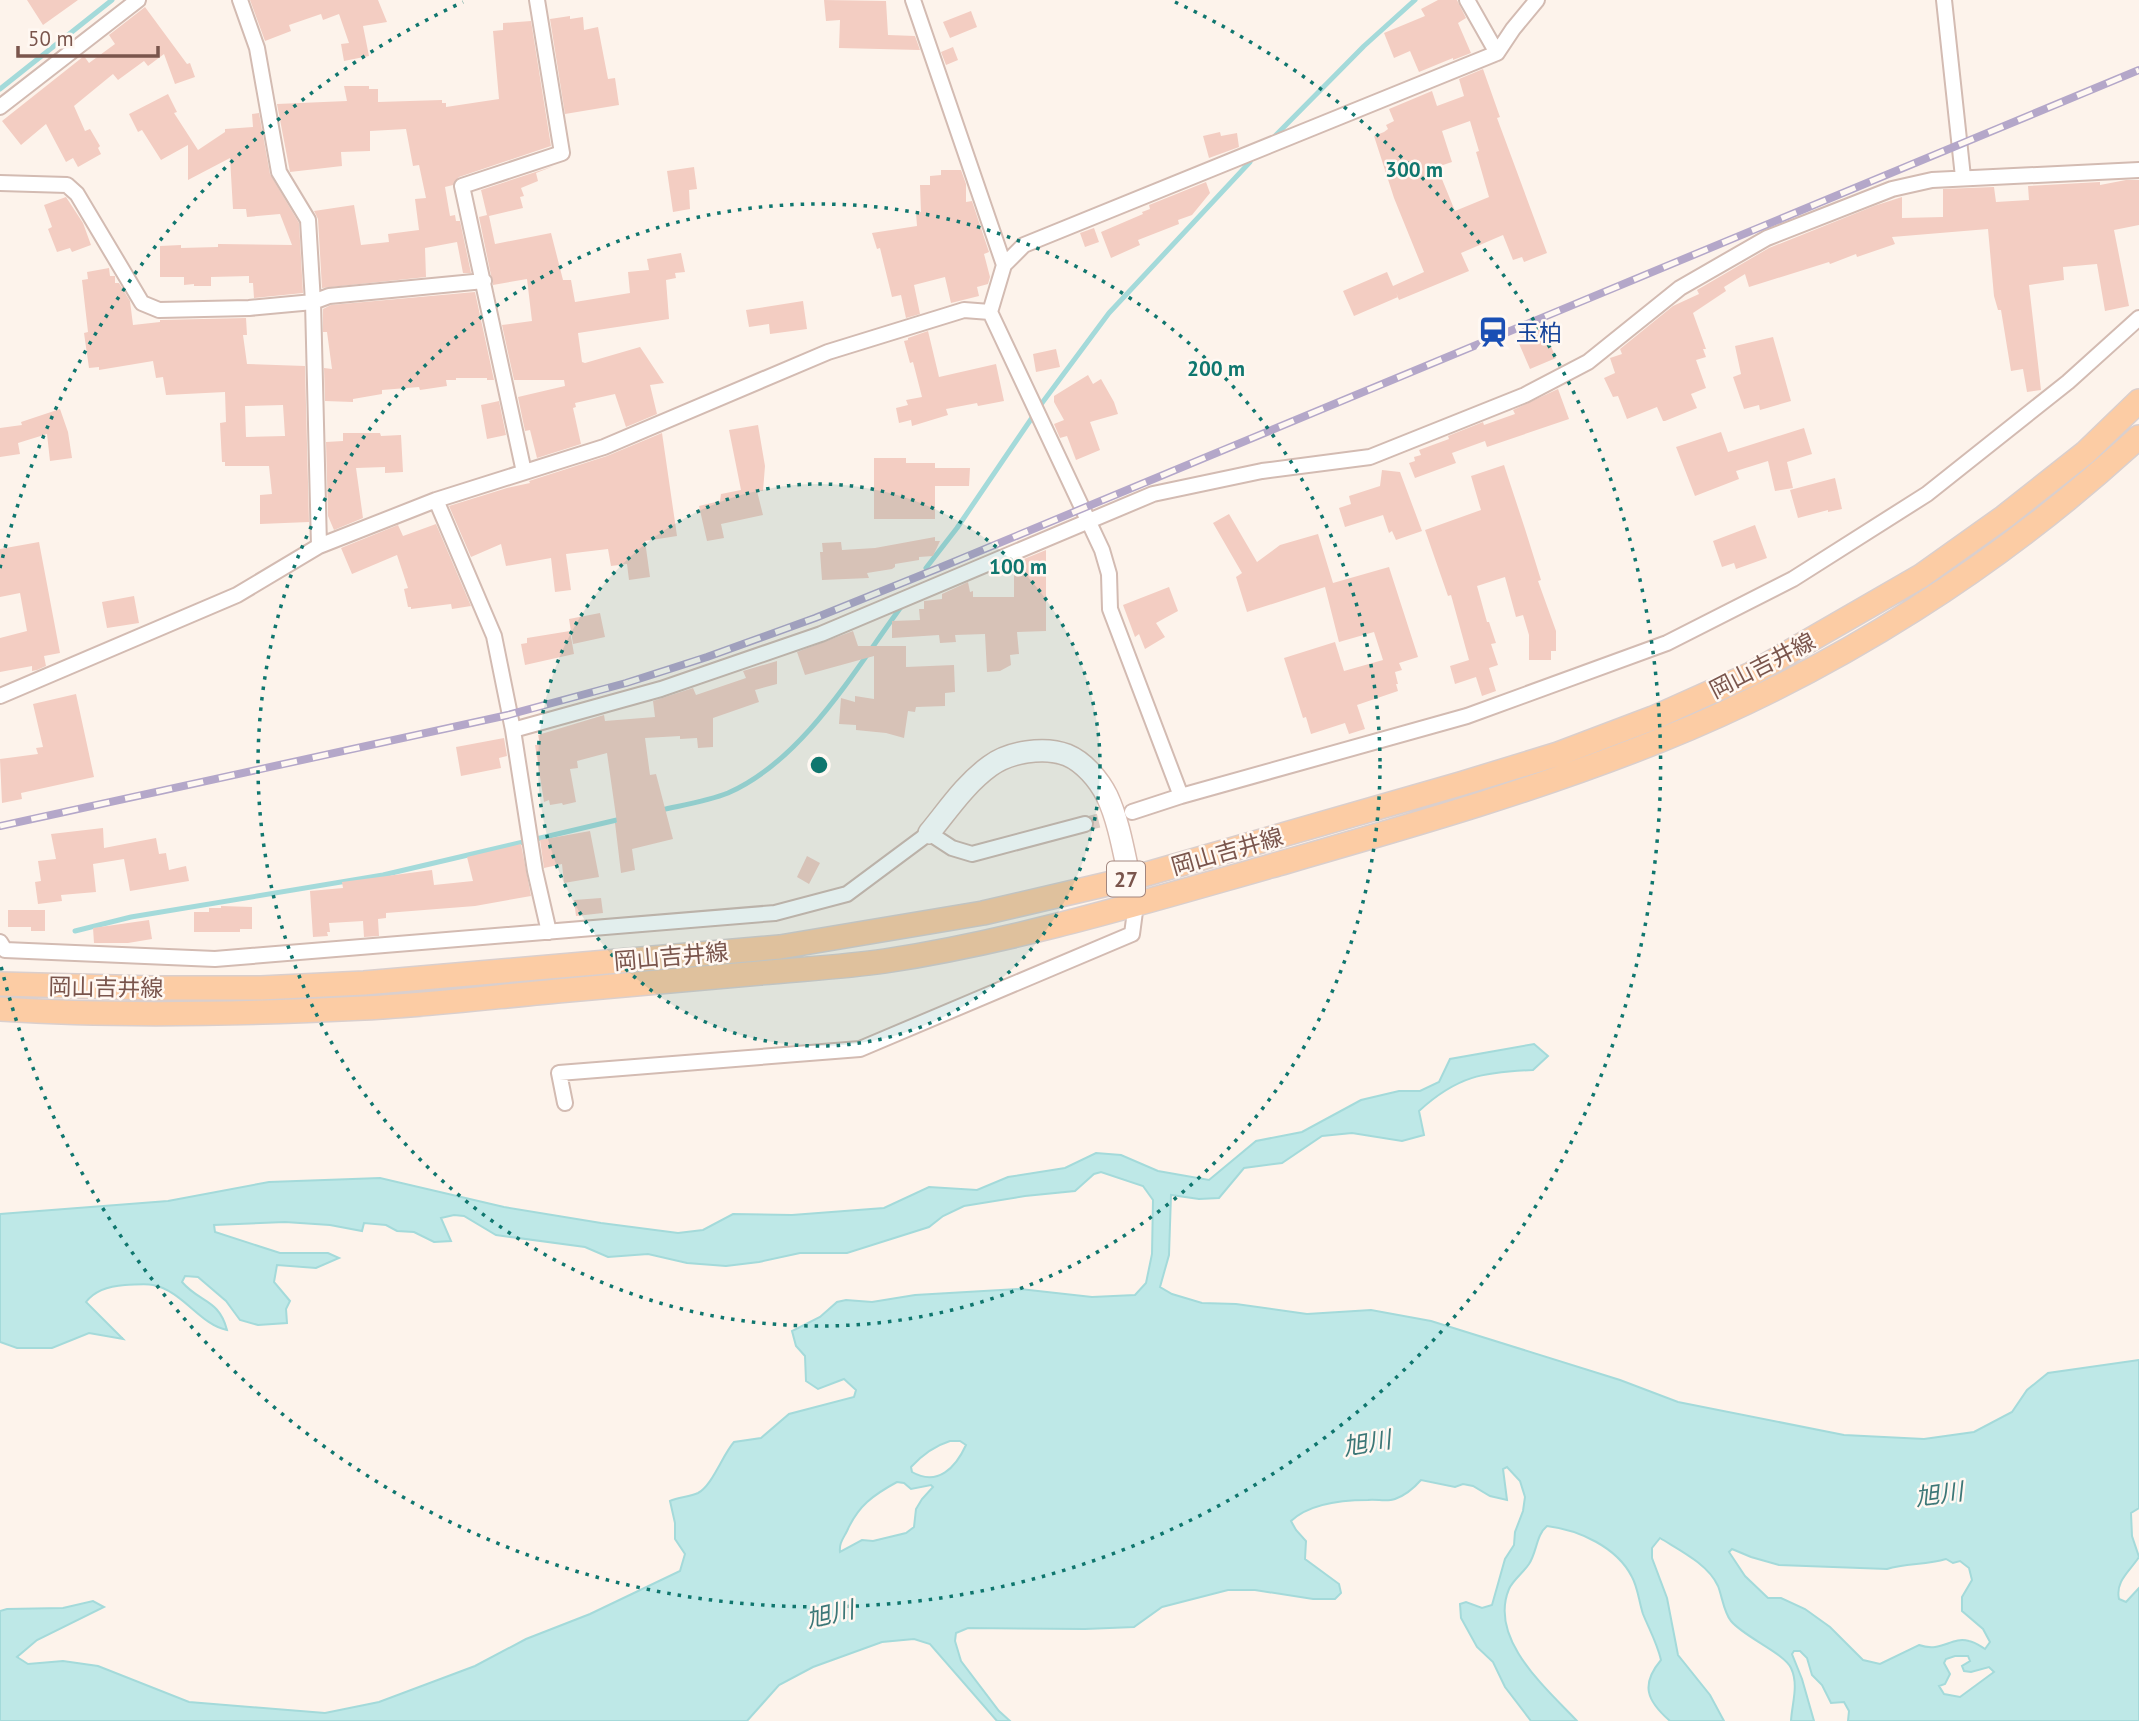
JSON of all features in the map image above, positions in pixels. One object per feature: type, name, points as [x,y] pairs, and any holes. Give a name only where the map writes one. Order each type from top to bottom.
[{"type":"main road","name":"岡山吉井線","points":[[0,984],[168,988],[338,984],[780,947],[983,913],[1129,879],[1460,785],[1558,754],[1653,718],[1751,674],[1921,576],[2004,517],[2085,453],[2139,401]]},
{"type":"main road","name":"岡山吉井線","points":[[0,1009],[155,1014],[366,1008],[786,971],[883,961],[989,941],[1136,904],[1464,811],[1663,739],[1758,697],[1849,650],[1935,597],[2080,489],[2139,438]]},
{"type":"street","points":[[0,107],[138,0]]},
{"type":"street","points":[[240,0],[257,48],[279,173],[308,220],[313,302],[319,546]]},
{"type":"street","points":[[524,472],[462,187],[562,153],[537,0]]},
{"type":"street","points":[[913,0],[1004,265]]},
{"type":"street","points":[[1467,0],[1497,53]]},
{"type":"street","points":[[1181,796],[1110,609],[1109,574],[1102,550],[990,312],[1004,265],[1024,245],[1497,53],[1537,0]]},
{"type":"street","points":[[1944,0],[1963,177]]},
{"type":"street","points":[[513,730],[661,690],[821,634],[1153,494],[1262,471],[1370,457],[1525,396],[1588,362],[1680,288],[1767,238],[1892,189],[1931,180],[1963,177],[2139,170]]},
{"type":"street","points":[[0,183],[67,185],[77,194],[142,303],[159,310],[249,308],[313,302],[329,296],[484,281]]},
{"type":"street","points":[[0,696],[237,595],[319,546],[436,500],[604,447],[828,352],[964,310],[990,312]]},
{"type":"street","points":[[1132,813],[1181,796],[1467,716],[1667,643],[1793,579],[1927,494],[2068,382],[2139,318]]},
{"type":"street","points":[[436,500],[494,636],[549,932]]},
{"type":"street","points":[[0,942],[5,950],[215,959],[775,913],[847,894],[929,833],[962,792],[992,764],[1018,753],[1046,751],[1067,755],[1084,766],[1105,793],[1112,808],[1136,904],[1132,934],[860,1049],[558,1073],[565,1103]]},
{"type":"street","points":[[929,833],[952,848],[972,854],[1086,824]]},
{"type":"water","name":"旭川","points":[[1534,1044],[1548,1056],[1533,1070],[1485,1075],[1446,1090],[1419,1111],[1424,1135],[1402,1141],[1352,1133],[1322,1136],[1282,1163],[1244,1168],[1219,1198],[1199,1199],[1171,1195],[1169,1255],[1160,1287],[1172,1294],[1202,1303],[1236,1304],[1307,1314],[1371,1310],[1431,1321],[1620,1380],[1678,1402],[1844,1435],[1924,1439],[1974,1432],[2012,1412],[2027,1390],[2048,1373],[2139,1360],[2139,1508],[2131,1513],[2132,1536],[2139,1557],[2121,1581],[2118,1593],[2119,1599],[2126,1602],[2139,1588],[2139,1721],[1848,1721],[1849,1711],[1844,1702],[1831,1703],[1822,1685],[1812,1675],[1807,1658],[1800,1651],[1794,1651],[1792,1654],[1814,1721],[1791,1721],[1795,1681],[1787,1662],[1737,1627],[1729,1618],[1718,1586],[1707,1571],[1660,1538],[1652,1548],[1652,1558],[1667,1598],[1678,1655],[1710,1695],[1724,1721],[1670,1721],[1656,1707],[1649,1692],[1650,1677],[1661,1660],[1643,1614],[1634,1581],[1625,1566],[1596,1542],[1572,1531],[1547,1526],[1529,1564],[1509,1589],[1505,1608],[1507,1626],[1513,1644],[1524,1662],[1577,1721],[1531,1721],[1505,1687],[1493,1662],[1477,1647],[1461,1618],[1460,1604],[1466,1602],[1482,1608],[1492,1605],[1505,1559],[1514,1545],[1525,1497],[1520,1481],[1507,1467],[1503,1469],[1507,1500],[1490,1496],[1473,1486],[1463,1484],[1455,1487],[1421,1480],[1395,1499],[1358,1500],[1317,1506],[1291,1521],[1306,1541],[1305,1559],[1339,1584],[1341,1593],[1335,1599],[1313,1599],[1255,1590],[1228,1590],[1162,1607],[1134,1627],[968,1628],[956,1633],[955,1641],[961,1661],[999,1711],[1010,1721],[997,1721],[930,1644],[914,1639],[882,1642],[813,1667],[779,1685],[747,1721],[0,1721],[0,1611],[7,1609],[63,1608],[93,1601],[104,1607],[37,1640],[17,1657],[28,1664],[63,1661],[98,1666],[189,1702],[325,1713],[379,1702],[475,1666],[526,1639],[590,1614],[680,1571],[685,1554],[675,1539],[670,1501],[703,1489],[734,1442],[761,1438],[789,1414],[854,1397],[856,1390],[844,1379],[818,1389],[806,1381],[805,1356],[796,1346],[792,1331],[820,1317],[837,1302],[846,1300],[872,1302],[915,1295],[1020,1289],[1092,1297],[1135,1295],[1146,1283],[1152,1254],[1153,1200],[1143,1186],[1101,1172],[1094,1174],[1075,1191],[964,1206],[943,1216],[929,1227],[847,1253],[800,1253],[726,1266],[687,1263],[648,1254],[608,1257],[585,1247],[496,1235],[464,1216],[454,1215],[441,1218],[451,1241],[434,1242],[414,1232],[364,1223],[362,1231],[330,1225],[285,1222],[214,1225],[215,1232],[280,1253],[328,1253],[339,1258],[316,1268],[277,1265],[274,1282],[290,1301],[286,1309],[287,1323],[258,1325],[240,1320],[226,1301],[198,1277],[185,1276],[182,1282],[219,1312],[227,1330],[208,1322],[164,1288],[147,1284],[119,1286],[98,1292],[86,1302],[123,1339],[89,1333],[52,1348],[17,1348],[0,1342],[0,1214],[168,1201],[269,1182],[380,1178],[504,1207],[678,1233],[703,1230],[733,1214],[792,1215],[884,1208],[929,1187],[977,1190],[1008,1177],[1065,1168],[1096,1153],[1121,1155],[1158,1171],[1209,1180],[1256,1141],[1302,1132],[1361,1100],[1399,1091],[1420,1091],[1439,1082],[1450,1059]],"holes":[[[950,1441],[960,1441],[966,1445],[957,1461],[938,1476],[921,1476],[912,1472],[911,1467],[934,1448]],[[897,1482],[904,1483],[911,1489],[931,1485],[933,1487],[916,1509],[914,1527],[906,1533],[873,1541],[862,1540],[840,1552],[842,1541],[856,1515],[874,1497]],[[1732,1549],[1779,1565],[1887,1569],[1946,1559],[1953,1563],[1960,1561],[1969,1568],[1972,1580],[1962,1597],[1962,1611],[1983,1629],[1990,1642],[1985,1649],[1963,1640],[1934,1647],[1919,1645],[1880,1664],[1863,1660],[1830,1627],[1805,1609],[1781,1598],[1768,1598],[1745,1576],[1729,1552]],[[1968,1656],[1970,1661],[1962,1666],[1964,1671],[1989,1667],[1994,1672],[1960,1697],[1944,1694],[1939,1686],[1945,1684],[1950,1674],[1944,1663],[1946,1659]]]},
{"type":"building","points":[[27,0],[78,0],[43,25]]},
{"type":"building","points":[[250,0],[378,0],[387,22],[363,26],[369,56],[344,61],[341,44],[349,43],[339,14],[323,20],[321,14],[289,25],[291,31],[265,41]]},
{"type":"building","points":[[824,0],[886,1],[888,35],[915,36],[920,50],[839,48],[840,20],[826,21]]},
{"type":"building","points":[[1438,0],[1457,0],[1466,18],[1458,23],[1471,53],[1419,72],[1410,51],[1394,58],[1384,33],[1425,16],[1421,9]]},
{"type":"building","points":[[145,7],[187,64],[190,63],[195,77],[175,84],[164,54],[148,66],[144,61],[118,80],[113,74],[74,106],[85,131],[90,129],[100,146],[98,148],[101,154],[78,167],[73,158],[66,162],[46,124],[21,145],[2,121],[84,56],[89,63],[115,44],[109,35]]},
{"type":"building","points":[[971,11],[977,27],[950,38],[943,22]]},
{"type":"building","points":[[570,16],[570,19],[583,17],[584,30],[598,27],[608,79],[615,78],[619,105],[565,114],[550,19]]},
{"type":"building","points":[[531,21],[551,146],[459,177],[453,185],[445,187],[450,216],[455,215],[456,221],[460,221],[471,273],[463,273],[457,242],[425,248],[426,277],[322,288],[318,219],[314,211],[354,205],[361,245],[389,242],[388,234],[419,230],[415,199],[426,198],[419,165],[413,166],[406,129],[370,131],[370,151],[341,152],[342,166],[290,172],[277,104],[347,101],[344,86],[369,86],[369,89],[378,89],[378,102],[442,100],[446,107],[499,99],[493,31],[503,30],[503,23]]},
{"type":"building","points":[[953,47],[958,60],[946,65],[941,52]]},
{"type":"building","points":[[1483,69],[1500,117],[1497,118],[1547,253],[1524,262],[1522,257],[1513,260],[1503,235],[1461,253],[1469,271],[1399,300],[1398,297],[1354,316],[1343,291],[1387,272],[1393,286],[1424,272],[1394,198],[1374,136],[1388,129],[1386,125],[1394,121],[1389,109],[1432,91],[1437,106],[1464,96],[1459,79]],"holes":[[[1470,121],[1479,151],[1476,152],[1489,197],[1455,211],[1437,167],[1452,162],[1442,131]]]},
{"type":"building","points":[[168,94],[177,112],[174,113],[198,150],[225,132],[225,129],[253,127],[252,114],[259,113],[270,174],[299,223],[303,293],[254,298],[253,283],[249,283],[249,276],[211,277],[211,286],[184,285],[184,277],[160,277],[160,246],[181,245],[181,248],[218,247],[218,244],[292,245],[280,214],[247,217],[246,209],[233,209],[230,158],[188,180],[188,145],[161,160],[142,130],[138,132],[129,114]]},
{"type":"building","points":[[1220,132],[1221,136],[1237,133],[1239,147],[1209,158],[1203,136]]},
{"type":"building","points":[[554,166],[536,173],[538,181],[521,188],[524,196],[520,197],[523,208],[489,216],[495,244],[551,233],[563,280],[571,280],[575,302],[630,293],[628,272],[649,270],[647,259],[681,253],[685,272],[675,273],[676,278],[666,280],[669,319],[578,333],[582,362],[585,363],[640,347],[664,383],[650,385],[657,414],[626,427],[615,394],[575,403],[576,407],[573,408],[581,444],[537,458],[530,430],[525,431],[518,397],[565,386],[564,380],[514,380],[502,325],[532,321],[527,279],[493,285],[479,217],[487,215],[481,190]]},
{"type":"building","points":[[694,167],[697,189],[689,190],[690,209],[673,212],[667,171]]},
{"type":"building","points":[[941,170],[961,170],[966,184],[966,202],[972,201],[989,252],[984,254],[990,277],[988,284],[977,287],[979,296],[951,303],[945,277],[914,285],[920,314],[906,318],[901,295],[892,297],[880,248],[877,249],[872,233],[917,226],[916,213],[921,212],[920,185],[930,185],[930,176],[941,175]]},
{"type":"building","points":[[2139,180],[2139,225],[2114,230],[2129,306],[2105,311],[2097,264],[2063,267],[2064,280],[2029,285],[2041,390],[2027,392],[2023,369],[2011,371],[2001,310],[1998,310],[1994,296],[1988,229],[1892,237],[1895,244],[1749,287],[1745,274],[1724,287],[1726,291],[1693,313],[1706,349],[1703,349],[1706,357],[1696,360],[1706,388],[1691,394],[1697,408],[1665,421],[1657,407],[1627,419],[1618,396],[1613,397],[1604,378],[1615,373],[1610,358],[1622,354],[1620,349],[1673,306],[1699,294],[1697,290],[1769,248],[1874,206],[1902,197],[1902,218],[1943,217],[1943,189],[1994,187],[1996,202],[2029,200],[2028,186],[2100,182],[2100,185]]},
{"type":"building","points":[[1206,182],[1210,193],[1192,215],[1178,220],[1179,224],[1138,240],[1140,245],[1111,258],[1101,232],[1143,214],[1142,212],[1150,209],[1149,205]]},
{"type":"building","points":[[66,197],[83,223],[91,245],[72,252],[70,248],[57,252],[48,229],[52,227],[44,205]]},
{"type":"building","points":[[1094,228],[1099,242],[1085,247],[1080,233]]},
{"type":"building","points":[[109,268],[110,276],[115,276],[115,283],[119,283],[130,301],[133,325],[160,320],[246,318],[247,335],[243,335],[247,364],[305,366],[309,522],[260,524],[260,495],[272,494],[269,466],[225,466],[225,462],[222,462],[220,423],[226,422],[225,392],[166,395],[163,377],[156,378],[153,361],[99,370],[99,367],[89,368],[84,333],[88,332],[82,280],[88,279],[87,272]],"holes":[[[283,405],[285,436],[246,437],[245,406]]]},
{"type":"building","points":[[475,292],[494,380],[456,378],[446,380],[447,386],[420,390],[419,387],[382,390],[382,394],[353,399],[353,402],[325,401],[324,368],[332,369],[327,332],[323,332],[323,309],[331,305]]},
{"type":"building","points":[[803,301],[807,329],[770,334],[769,324],[749,327],[746,310]]},
{"type":"building","points":[[1543,328],[1556,358],[1530,369],[1517,339]]},
{"type":"building","points":[[928,331],[939,377],[996,364],[1004,401],[946,409],[948,415],[912,426],[911,420],[899,423],[896,408],[908,405],[906,400],[922,397],[913,362],[910,363],[904,341]]},
{"type":"building","points":[[1773,337],[1791,401],[1760,410],[1759,405],[1744,409],[1733,377],[1741,374],[1735,346]]},
{"type":"building","points":[[1056,349],[1060,367],[1036,372],[1033,354]]},
{"type":"building","points":[[1088,375],[1093,384],[1101,379],[1118,414],[1090,422],[1100,450],[1076,460],[1067,436],[1060,438],[1054,424],[1064,420],[1054,402],[1054,396]]},
{"type":"building","points":[[1558,389],[1569,419],[1487,447],[1485,441],[1452,453],[1456,463],[1415,478],[1409,463],[1415,461],[1414,457],[1421,455],[1419,450],[1483,422],[1484,425],[1515,414],[1513,410]]},
{"type":"building","points":[[499,401],[506,435],[487,439],[481,405]]},
{"type":"building","points":[[60,409],[68,432],[72,458],[50,461],[47,434],[18,443],[20,454],[0,457],[0,428],[22,425],[21,422]]},
{"type":"building","points":[[758,425],[765,466],[763,491],[757,491],[763,515],[721,524],[724,538],[707,541],[699,506],[720,501],[721,494],[741,490],[729,430]]},
{"type":"building","points":[[1804,428],[1812,454],[1787,462],[1793,488],[1775,491],[1768,461],[1736,471],[1739,479],[1695,496],[1676,447],[1721,432],[1728,452]]},
{"type":"building","points":[[343,433],[401,435],[403,472],[385,473],[385,467],[356,468],[363,518],[334,530],[328,516],[326,442],[343,441]]},
{"type":"building","points":[[662,433],[677,536],[645,541],[650,577],[629,580],[627,564],[611,566],[608,549],[566,554],[571,590],[555,592],[551,558],[506,566],[501,544],[471,557],[449,506],[530,483],[529,481],[607,456]]},
{"type":"building","points":[[874,458],[906,458],[906,463],[935,463],[935,468],[970,468],[969,486],[935,486],[935,519],[874,519]]},
{"type":"building","points":[[1504,465],[1541,580],[1538,581],[1556,631],[1556,651],[1551,651],[1551,660],[1529,660],[1529,635],[1523,615],[1516,617],[1505,577],[1477,586],[1496,643],[1491,644],[1498,665],[1489,668],[1496,691],[1482,696],[1476,677],[1455,684],[1450,666],[1469,660],[1451,595],[1448,596],[1425,530],[1481,510],[1471,476]]},
{"type":"building","points":[[1382,470],[1400,472],[1422,531],[1396,540],[1392,531],[1389,533],[1383,515],[1345,527],[1339,508],[1351,504],[1349,496],[1380,486]]},
{"type":"building","points":[[1835,478],[1842,509],[1798,518],[1790,490]]},
{"type":"building","points":[[1229,514],[1257,562],[1280,545],[1318,534],[1333,583],[1389,567],[1418,657],[1399,663],[1402,670],[1395,672],[1398,691],[1357,705],[1365,729],[1349,734],[1345,723],[1311,734],[1306,717],[1303,718],[1284,658],[1335,642],[1344,671],[1383,660],[1374,632],[1339,642],[1325,587],[1247,612],[1236,577],[1242,573],[1213,523]]},
{"type":"building","points":[[436,524],[471,606],[452,609],[451,604],[411,609],[408,607],[404,589],[408,588],[397,555],[352,574],[341,548],[398,525],[403,536]]},
{"type":"building","points":[[1755,525],[1767,558],[1736,569],[1734,563],[1722,567],[1713,541]]},
{"type":"building","points":[[935,537],[935,541],[940,541],[933,556],[919,557],[919,560],[895,564],[892,569],[867,573],[869,578],[822,580],[822,543],[841,542],[842,550],[875,548]]},
{"type":"building","points":[[39,542],[60,653],[44,656],[46,666],[37,670],[32,671],[32,666],[0,672],[0,638],[27,631],[20,593],[0,597],[0,549]]},
{"type":"building","points":[[1046,550],[1046,631],[1017,632],[1019,654],[1010,655],[1011,665],[1000,671],[987,672],[985,634],[955,635],[956,642],[940,643],[939,635],[892,638],[892,621],[920,620],[919,609],[924,609],[924,601],[942,599],[942,594],[968,582],[973,597],[1014,597],[1014,565],[1020,565],[1019,561]]},
{"type":"building","points":[[1169,587],[1178,611],[1156,623],[1165,637],[1145,649],[1139,634],[1135,637],[1123,605]]},
{"type":"building","points":[[134,596],[139,623],[107,628],[102,602]]},
{"type":"building","points":[[600,613],[605,637],[573,644],[569,619]]},
{"type":"building","points":[[570,631],[574,654],[525,665],[521,644],[527,643],[527,638]]},
{"type":"building","points":[[853,631],[858,646],[906,646],[906,667],[954,665],[955,692],[945,693],[945,706],[916,707],[915,712],[908,711],[904,738],[856,730],[856,725],[839,724],[841,698],[855,702],[855,696],[874,699],[874,656],[805,675],[797,652]]},
{"type":"building","points":[[777,661],[777,684],[755,690],[759,702],[713,718],[713,747],[698,748],[697,738],[645,738],[650,775],[656,774],[673,839],[632,849],[635,870],[621,873],[607,753],[577,761],[578,768],[570,769],[576,802],[550,805],[549,800],[544,802],[535,745],[540,745],[538,735],[604,715],[605,721],[655,717],[653,701],[693,688],[696,695],[746,678],[743,671]]},
{"type":"building","points":[[76,694],[94,777],[21,793],[22,799],[2,803],[0,759],[38,754],[36,748],[43,747],[33,704]]},
{"type":"building","points":[[504,738],[507,756],[499,758],[501,768],[461,776],[456,747]]},
{"type":"building","points":[[103,828],[104,848],[156,838],[159,854],[166,853],[169,870],[186,866],[189,881],[130,891],[124,859],[93,864],[96,892],[61,895],[62,901],[38,904],[35,882],[41,881],[38,861],[56,859],[51,834]]},
{"type":"building","points":[[590,831],[599,877],[564,883],[562,864],[544,868],[540,840]]},
{"type":"building","points":[[521,844],[531,896],[475,906],[386,913],[386,918],[378,919],[379,936],[364,937],[363,921],[329,923],[328,936],[313,937],[310,891],[343,888],[342,882],[432,870],[434,885],[473,881],[467,857]]},
{"type":"building","points":[[807,856],[820,863],[809,884],[797,877]]},
{"type":"building","points":[[601,898],[603,913],[576,916],[574,900]]},
{"type":"building","points":[[252,907],[252,929],[240,929],[240,932],[194,932],[194,912],[209,912],[209,908]]},
{"type":"building","points":[[8,910],[45,910],[45,931],[31,931],[31,927],[8,927]]},
{"type":"building","points":[[149,920],[152,939],[128,943],[94,943],[93,928]]},
{"type":"waterway","points":[[0,89],[112,0]]},
{"type":"waterway","points":[[1275,136],[1364,46],[1415,0]]},
{"type":"waterway","points":[[926,568],[1109,313],[1250,162]]},
{"type":"waterway","points":[[661,810],[728,793],[755,778],[780,759],[825,712],[901,607]]},
{"type":"waterway","points":[[75,931],[131,917],[383,875],[621,819]]},
{"type":"tunnel","points":[[1085,824],[1121,815]]},
{"type":"railway","points":[[0,826],[508,715],[626,683],[707,657],[815,618],[939,568],[2139,70]]},
{"type":"place","name":"玉柏","points":[[1493,332]]}]
